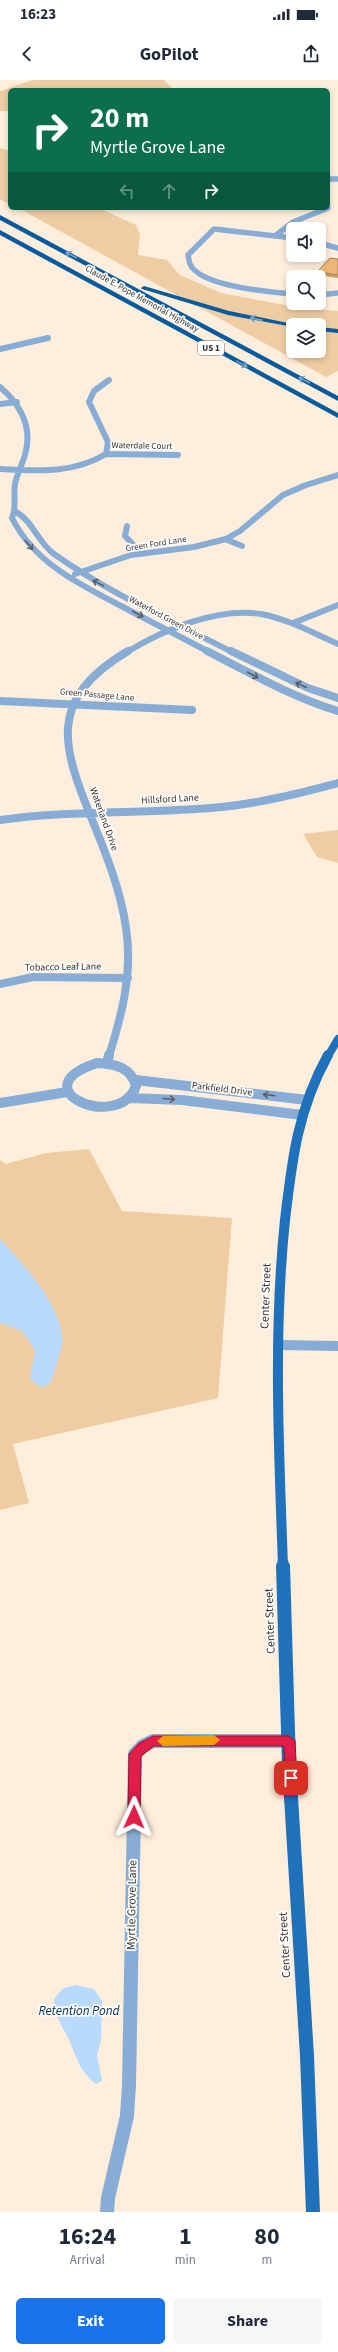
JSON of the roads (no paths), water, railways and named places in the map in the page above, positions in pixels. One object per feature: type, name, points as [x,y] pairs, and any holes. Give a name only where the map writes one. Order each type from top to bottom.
[{"type":"highway","name":"Claude E. Pope Memorial Highway","points":[[0,218],[338,399]]},
{"type":"highway","name":"Claude E. Pope Memorial Highway","points":[[0,232],[338,416]]},
{"type":"highway","points":[[105,274],[200,306],[286,323]]},
{"type":"highway","points":[[326,330],[338,331]]},
{"type":"main road","name":"Center Street","points":[[313,2212],[306,2030],[289,1741],[280,1468],[280,1288],[294,1146],[307,1100],[321,1067],[338,1038]]},
{"type":"street","points":[[275,236],[293,222],[325,210]]},
{"type":"street","points":[[286,237],[214,228],[188,255],[188,264],[197,272],[226,284],[286,293]]},
{"type":"street","points":[[326,245],[338,248]]},
{"type":"street","points":[[326,294],[338,293]]},
{"type":"street","points":[[0,349],[48,338]]},
{"type":"street","points":[[0,469],[45,471],[73,468],[86,464],[106,454],[108,442],[89,402],[94,391],[109,380]]},
{"type":"street","name":"Waterford Green Drive","points":[[0,387],[17,402],[28,431],[25,453],[19,470],[14,495],[16,512],[12,518],[30,547],[68,577],[266,682],[318,705],[338,710]]},
{"type":"street","points":[[0,404],[17,402]]},
{"type":"street","name":"Waterdale Court","points":[[106,454],[178,455]]},
{"type":"street","name":"Green Ford Lane","points":[[68,577],[106,563],[141,553],[186,548],[225,540],[240,532],[285,494],[338,475]]},
{"type":"street","name":"Waterford Green Drive","points":[[16,512],[26,517],[37,536],[52,553],[80,573],[183,627],[308,688],[338,698]]},
{"type":"street","points":[[126,526],[125,536],[141,553]]},
{"type":"street","points":[[225,540],[242,546]]},
{"type":"street","points":[[292,623],[338,605]]},
{"type":"street","name":"Waterland Drive","points":[[107,1063],[122,1012],[128,978],[130,954],[124,908],[89,813],[68,748],[66,732],[69,718],[76,703],[85,687],[102,669],[134,650],[183,627],[207,618],[239,612],[269,615],[292,623],[338,644]]},
{"type":"street","name":"Green Passage Lane","points":[[0,701],[76,703],[130,709],[192,710]]},
{"type":"street","name":"Hillsford Lane","points":[[0,820],[73,813],[240,804],[280,798],[338,783]]},
{"type":"street","name":"Tobacco Leaf Lane","points":[[0,984],[33,977],[128,978]]},
{"type":"street","points":[[0,1103],[67,1092],[67,1080],[75,1070],[85,1066],[107,1063],[126,1069],[136,1080],[134,1092],[130,1098]]},
{"type":"street","name":"Parkfield Drive","points":[[136,1080],[307,1100]]},
{"type":"street","name":"Parkfield Drive","points":[[67,1092],[79,1103],[95,1107],[111,1106],[130,1098],[182,1100],[302,1115]]},
{"type":"street","points":[[279,1345],[338,1346]]},
{"type":"street","name":"Myrtle Grove Lane","points":[[107,2212],[108,2198],[127,2116],[129,2085],[135,1754],[143,1746],[153,1741],[289,1741]]},
{"type":"water","points":[[0,1239],[40,1286],[49,1300],[61,1329],[62,1342],[51,1383],[41,1388],[30,1379],[35,1350],[22,1331],[0,1323]]},
{"type":"water","name":"Retention Pond","points":[[75,1985],[94,1989],[102,2001],[101,2041],[97,2055],[102,2081],[96,2084],[86,2075],[80,2065],[58,2018],[55,2006],[54,1999],[62,1989]]}]
